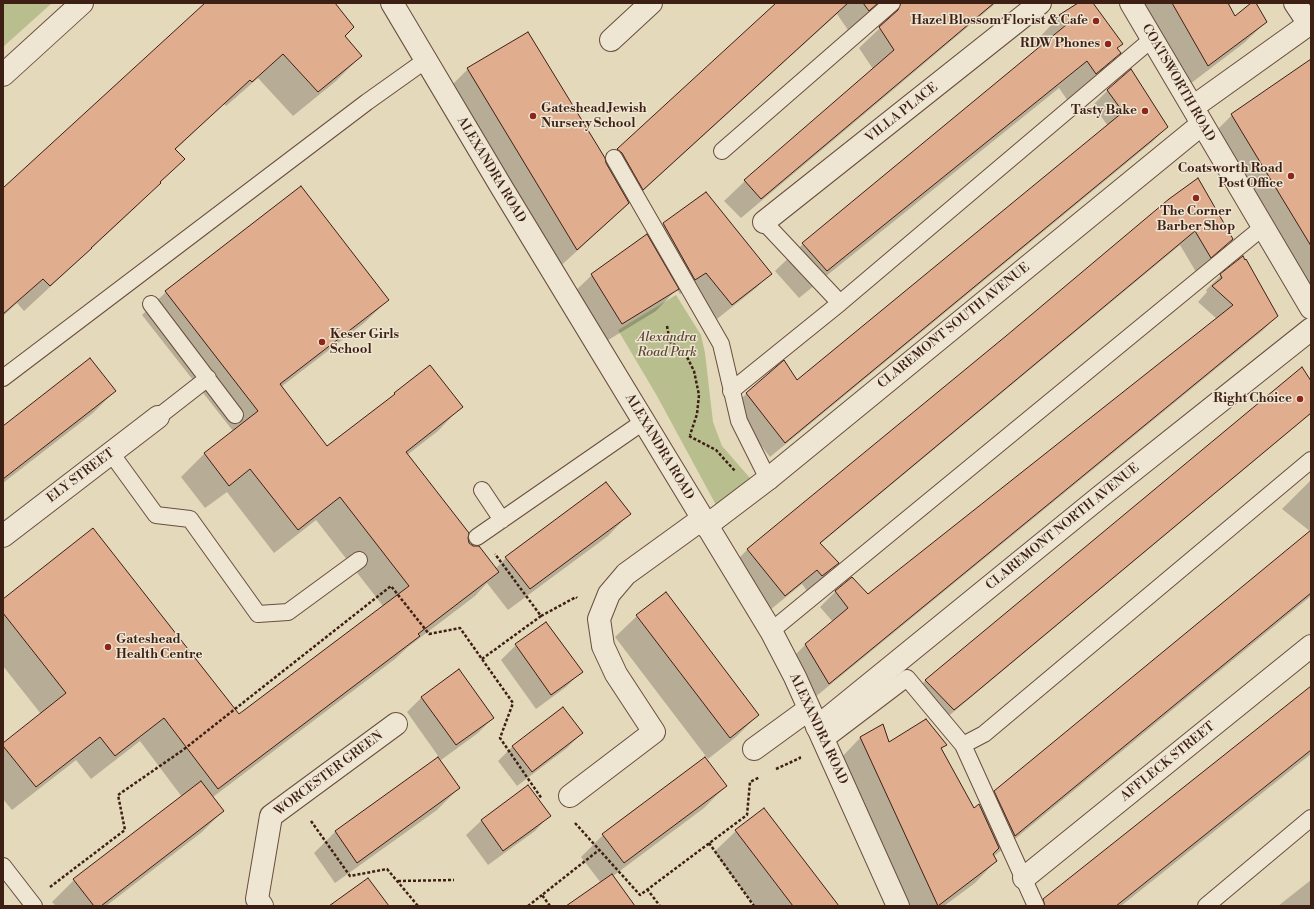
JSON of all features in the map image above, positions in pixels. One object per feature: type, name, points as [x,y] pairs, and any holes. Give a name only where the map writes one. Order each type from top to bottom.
[{"type":"street","points":[[3,75],[82,3]]},
{"type":"street","name":"ALEXANDRA ROAD","points":[[392,3],[643,422],[771,631],[795,677],[898,906]]},
{"type":"street","points":[[611,40],[651,3]]},
{"type":"street","name":"VILLA PLACE","points":[[764,222],[1040,3]]},
{"type":"street","name":"COATSWORTH ROAD","points":[[1131,3],[1311,308]]},
{"type":"street","points":[[1295,3],[1310,23]]},
{"type":"street","name":"CLAREMONT SOUTH AVENUE","points":[[704,523],[760,485],[1198,115],[1310,23]]},
{"type":"street","name":"CLAREMONT NORTH AVENUE","points":[[754,749],[785,726],[817,726],[1101,496],[1311,329]]},
{"type":"street","name":"ELY STREET","points":[[3,536],[158,417]]},
{"type":"street","points":[[565,801],[654,732],[616,674],[603,646],[599,619],[609,594],[626,574],[704,523]]},
{"type":"street","name":"AFFLECK STREET","points":[[1024,878],[1311,646]]},
{"type":"street","name":"WORCESTER GREEN","points":[[256,904],[271,816],[396,724]]},
{"type":"lane","points":[[722,151],[892,3]]},
{"type":"lane","points":[[731,391],[840,303],[1152,39]]},
{"type":"lane","points":[[3,378],[367,102],[426,60]]},
{"type":"lane","points":[[614,158],[721,344],[739,421],[760,485]]},
{"type":"lane","points":[[764,222],[840,303]]},
{"type":"lane","points":[[771,631],[1263,227]]},
{"type":"lane","points":[[151,304],[235,415]]},
{"type":"lane","points":[[158,417],[208,378]]},
{"type":"lane","points":[[480,535],[643,422]]},
{"type":"lane","points":[[111,453],[156,515],[190,519],[258,614],[288,612],[359,560]]},
{"type":"lane","points":[[963,745],[984,734],[1311,460]]},
{"type":"lane","points":[[482,490],[502,520]]},
{"type":"lane","points":[[817,726],[907,678],[963,745],[1036,906]]},
{"type":"lane","points":[[1206,906],[1311,818]]},
{"type":"lane","points":[[3,866],[32,904]]},
{"type":"path","points":[[663,455],[690,435],[697,414],[699,395],[694,370],[684,351],[670,342],[667,326]]},
{"type":"path","points":[[690,435],[716,450],[760,485]]},
{"type":"path","points":[[480,535],[541,616]]},
{"type":"path","points":[[32,904],[125,830],[118,794],[183,750],[391,586],[429,634],[460,628],[513,703],[500,738],[544,801],[565,801],[599,850],[640,895],[746,814],[750,782],[764,775]]},
{"type":"path","points":[[482,658],[541,616],[576,597],[606,603]]},
{"type":"path","points":[[771,771],[800,758],[785,726]]},
{"type":"path","points":[[295,799],[350,876],[387,869],[418,906]]},
{"type":"path","points":[[709,843],[754,906]]},
{"type":"path","points":[[528,906],[599,850]]},
{"type":"path","points":[[397,881],[454,880]]},
{"type":"path","points":[[647,889],[660,906]]},
{"type":"path","points":[[542,895],[550,906]]},
{"type":"green space","points":[[3,3],[52,3],[3,47]]},
{"type":"green space","name":"Alexandra Road Park","points":[[676,295],[701,335],[705,353],[713,422],[722,446],[750,478],[716,505],[657,396],[618,330]]},
{"type":"building","points":[[205,3],[335,3],[354,27],[345,36],[362,56],[318,92],[283,54],[252,82],[250,80],[175,149],[185,159],[92,248],[50,286],[43,279],[3,314],[3,188]]},
{"type":"building","points":[[776,3],[848,3],[643,190],[622,153],[617,149]]},
{"type":"building","points":[[863,3],[878,3],[869,11]]},
{"type":"building","points":[[901,3],[994,3],[761,199],[744,180],[894,50],[879,27],[898,10]]},
{"type":"building","points":[[1078,3],[1093,3],[1123,44],[1117,48],[1121,53],[1096,74],[1087,61],[827,271],[802,243],[1066,25],[1059,15]]},
{"type":"building","points":[[1172,3],[1228,3],[1235,16],[1251,3],[1256,3],[1267,22],[1208,66]]},
{"type":"building","points":[[528,32],[605,158],[606,163],[629,203],[577,250],[467,68]]},
{"type":"building","points":[[1311,59],[1311,246],[1231,114]]},
{"type":"building","points":[[1131,69],[1168,127],[785,443],[746,393],[784,360],[797,380],[1123,112],[1107,90]]},
{"type":"building","points":[[1198,178],[1233,239],[1211,258],[1195,231],[820,543],[839,563],[822,576],[817,570],[785,596],[747,549],[1006,336],[1169,199]]},
{"type":"building","points":[[301,186],[389,300],[280,384],[327,446],[430,365],[463,407],[406,452],[469,533],[469,543],[473,546],[479,546],[499,572],[418,634],[420,636],[218,789],[164,718],[115,756],[100,737],[36,787],[3,746],[3,743],[66,693],[3,613],[3,599],[93,528],[239,714],[409,586],[340,497],[298,530],[250,469],[229,486],[204,453],[258,411],[165,291]]},
{"type":"building","points":[[706,192],[772,274],[732,305],[706,273],[695,280],[663,223]]},
{"type":"building","points":[[647,234],[679,289],[622,324],[591,274]]},
{"type":"building","points":[[1243,256],[1278,316],[829,684],[805,644],[848,608],[835,591],[852,577],[868,594],[1233,305],[1212,286],[1222,278],[1220,274]]},
{"type":"building","points":[[90,358],[116,391],[3,479],[3,426]]},
{"type":"building","points":[[1302,367],[1311,381],[1311,413],[969,698],[954,710],[925,680]]},
{"type":"building","points":[[606,482],[631,514],[530,589],[505,557]]},
{"type":"building","points":[[1311,530],[1311,593],[1015,836],[994,791]]},
{"type":"building","points":[[666,592],[759,715],[730,738],[636,615]]},
{"type":"building","points":[[546,622],[583,672],[551,695],[515,644]]},
{"type":"building","points":[[459,669],[494,718],[456,745],[421,697]]},
{"type":"building","points":[[1311,686],[1311,750],[1116,906],[1045,906],[1043,899]]},
{"type":"building","points":[[563,707],[583,733],[532,772],[512,746]]},
{"type":"building","points":[[926,719],[947,745],[941,748],[974,808],[979,804],[999,848],[993,854],[997,861],[938,906],[860,737],[883,724],[889,742]]},
{"type":"building","points":[[438,757],[460,788],[357,863],[335,831]]},
{"type":"building","points":[[705,757],[727,786],[624,863],[602,834]]},
{"type":"building","points":[[201,781],[224,811],[101,906],[94,906],[73,879]]},
{"type":"building","points":[[528,785],[551,816],[503,851],[481,820]]},
{"type":"building","points":[[764,808],[839,906],[793,906],[735,830]]},
{"type":"building","points":[[612,874],[635,906],[566,906]]},
{"type":"building","points":[[368,878],[389,906],[329,906]]},
{"type":"place","name":"Hazel Blossom Florist & Cafe","points":[[1096,21]]},
{"type":"place","name":"RDW Phones","points":[[1108,44]]},
{"type":"place","name":"Tasty Bake","points":[[1145,111]]},
{"type":"place","name":"Gateshead Jewish Nursery School","points":[[533,116]]},
{"type":"place","name":"Coatsworth Road Post Office","points":[[1291,176]]},
{"type":"place","name":"The Corner Barber Shop","points":[[1196,198]]},
{"type":"place","name":"Keser Girls School","points":[[322,342]]},
{"type":"place","name":"Right Choice","points":[[1300,399]]},
{"type":"place","name":"Gateshead Health Centre","points":[[108,647]]}]
